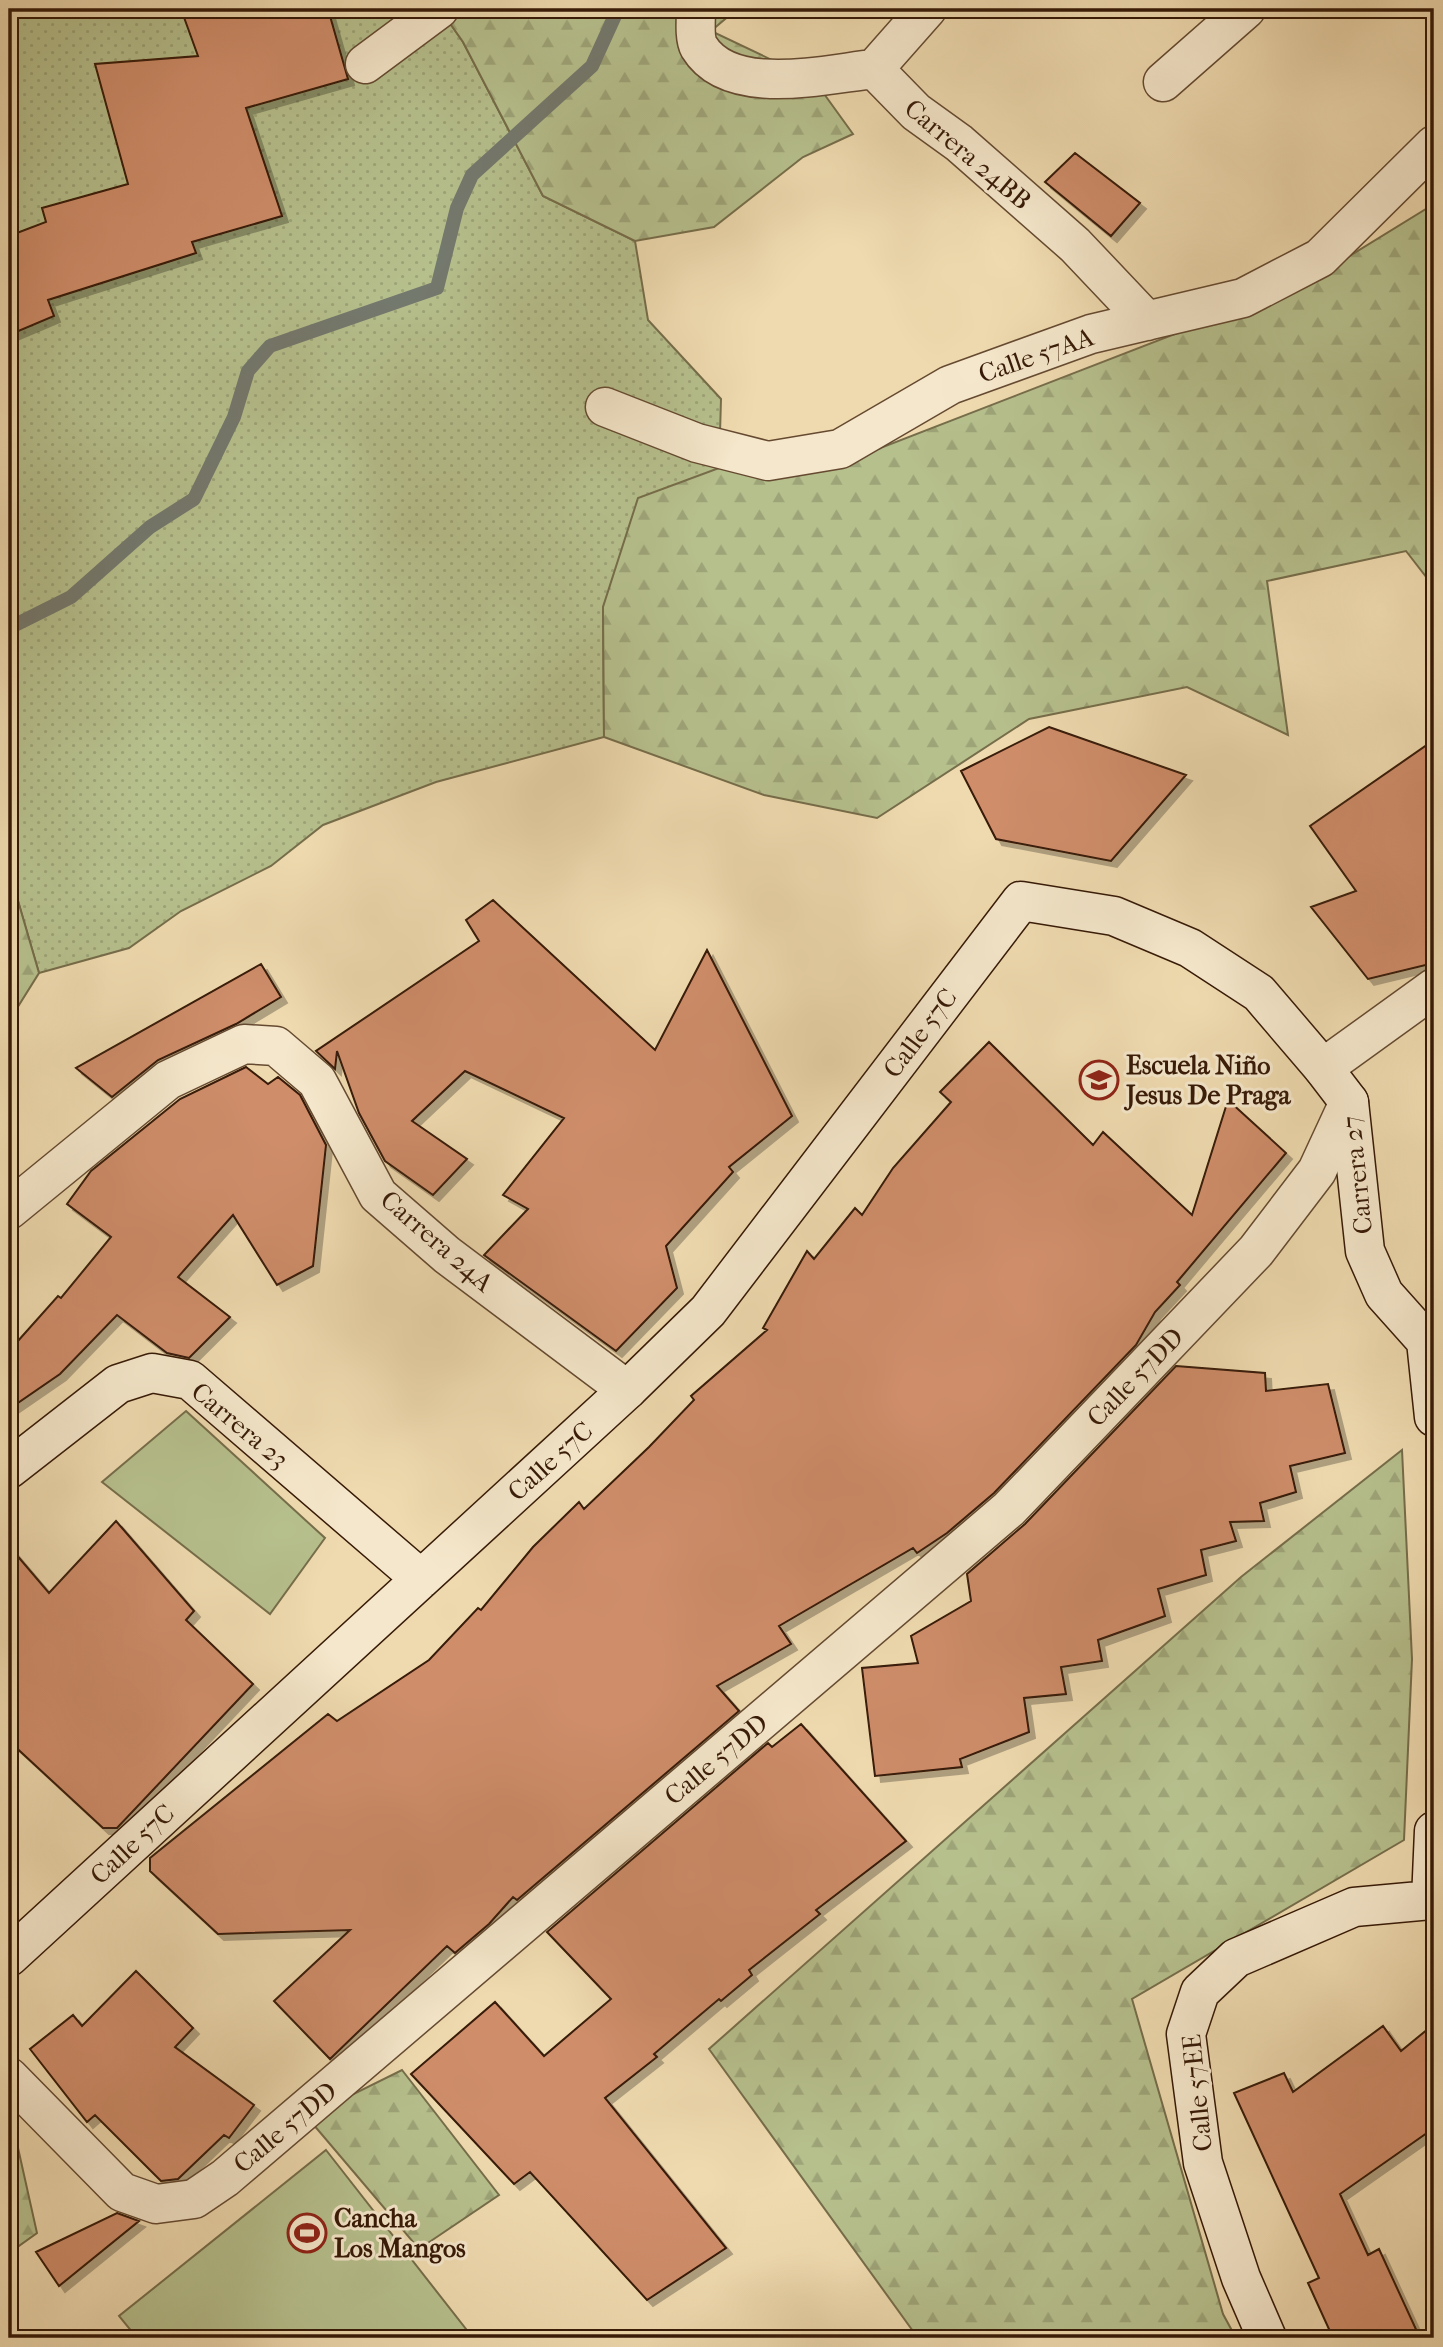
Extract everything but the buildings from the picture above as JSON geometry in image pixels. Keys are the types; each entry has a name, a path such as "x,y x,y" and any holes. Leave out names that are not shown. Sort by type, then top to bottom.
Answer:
{"street":[{"path":"365,64 439,9"},
{"path":"696,9 697,44 712,62 756,81 874,69 927,9"},
{"path":"1163,82 1246,9"},
{"name":"Carrera 24BB","path":"874,69 916,112 959,143 1075,245 1147,321"},
{"name":"Calle 57AA","path":"605,407 697,443 768,461 840,449 950,385 1091,334 1243,298 1320,258 1434,145"},
{"name":"Carrera 27","path":"1021,901 1114,916 1190,948 1259,993 1323,1068 1349,1102 1365,1251 1384,1294 1430,1338 1434,1417"},
{"name":"Calle 57C","path":"9,1957 627,1391 708,1311 1021,901"},
{"path":"1323,1068 1434,988"},
{"name":"Carrera 24A","path":"9,1210 168,1080 244,1044 276,1046 317,1081 378,1195 447,1255 627,1391"},
{"name":"Calle 57DD","path":"9,2077 122,2192 156,2204 194,2199 225,2178 1009,1509 1256,1251 1317,1171 1349,1102"},
{"name":"Carrera 23","path":"9,1469 118,1384 152,1373 190,1380 421,1579"},
{"path":"1432,1902 1434,1830"},
{"name":"Calle 57EE","path":"1267,2338 1241,2278 1202,2150 1185,2034 1200,1992 1236,1958 1354,1907 1432,1902"}],"green space":[{"path":"9,9 440,9 463,42 543,196 635,241 648,320 721,399 719,468 603,607 604,737 436,782 323,825 271,866 181,911 129,948 39,973 9,870"},
{"path":"440,9 737,9 711,31 814,80 853,134 803,157 714,227 635,241 543,196 463,42"},
{"path":"1434,204 1434,587 1406,551 1267,581 1288,735 1187,687 1029,719 877,818 764,795 604,737 603,607 638,498 719,468 834,466 1304,284"},
{"path":"9,870 39,973 9,1021"},
{"path":"186,1411 325,1538 270,1614 102,1482"},
{"path":"1402,1450 1412,1659 1404,1840 1132,1999 1223,2314 1236,2338 918,2338 709,2049 1241,1577"},
{"path":"402,2070 499,2195 419,2249 307,2117"},
{"path":"9,2130 16,2139 37,2233 9,2253"},
{"name":"Cancha Los Mangos","path":"326,2150 473,2338 137,2338 119,2316"}],"waterway":[{"path":"9,628 71,597 150,527 194,499 234,417 248,371 270,346 437,288 457,208 472,175 592,66 618,9"}],"place":[{"name":"Escuela Niño Jesus De Praga","path":"1099,1080"},
{"name":"Cancha Los Mangos","path":"307,2233"}]}
